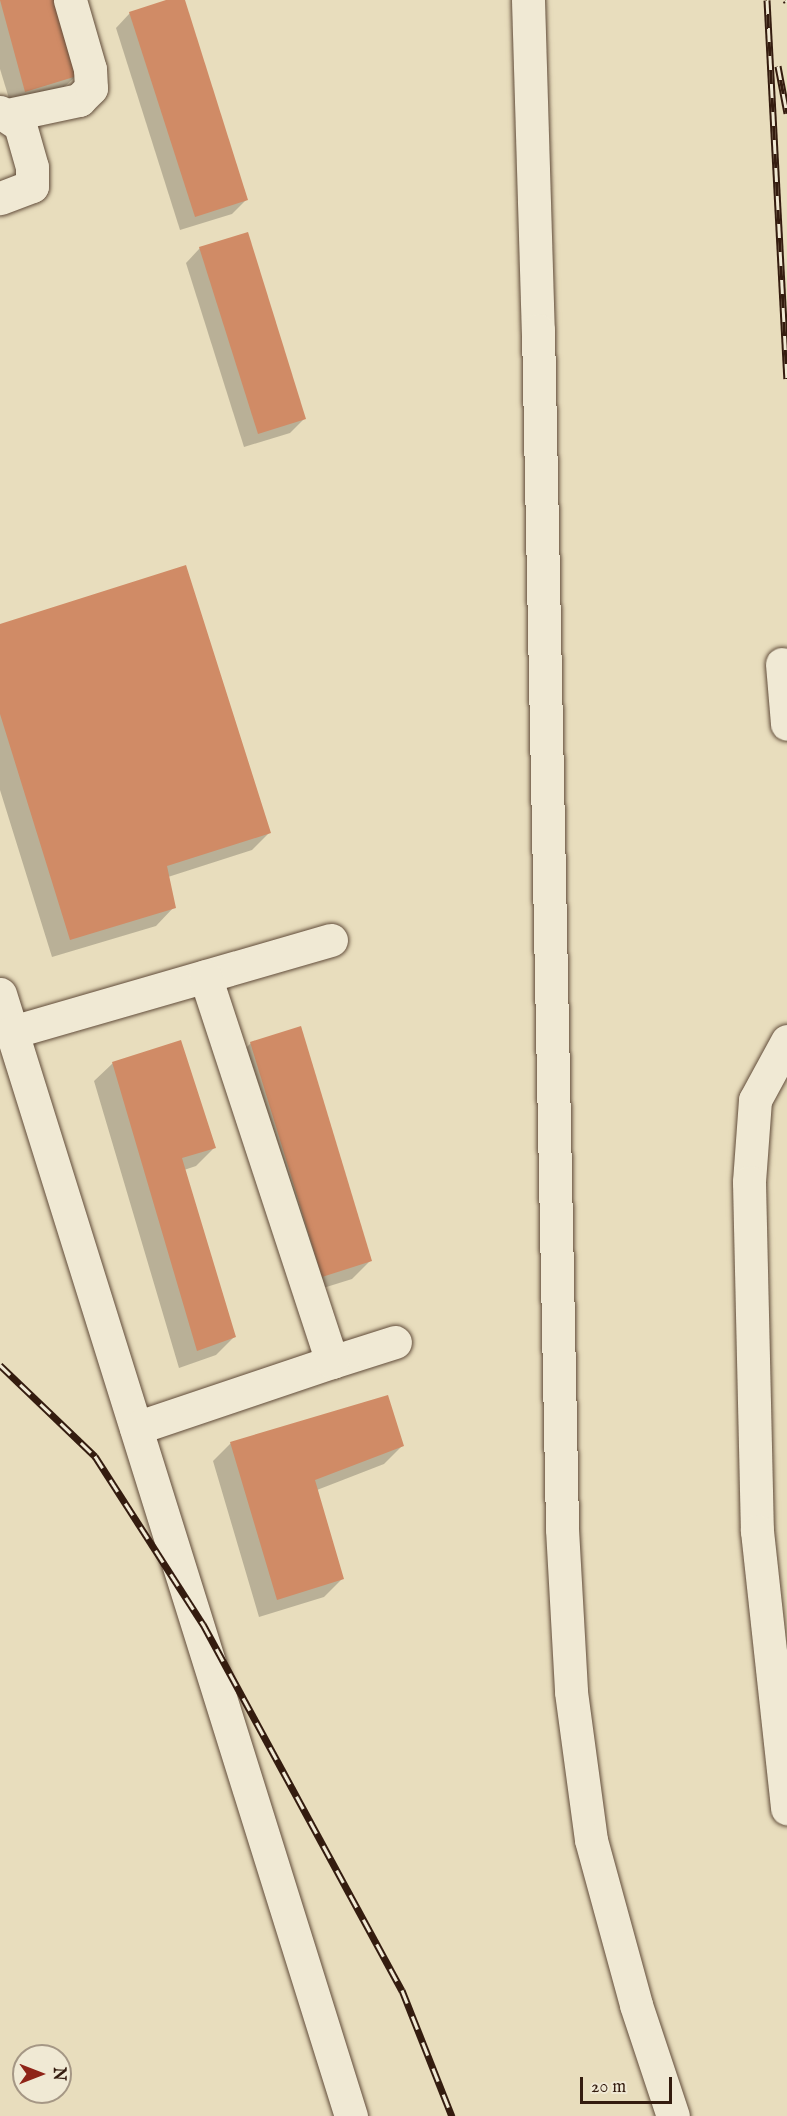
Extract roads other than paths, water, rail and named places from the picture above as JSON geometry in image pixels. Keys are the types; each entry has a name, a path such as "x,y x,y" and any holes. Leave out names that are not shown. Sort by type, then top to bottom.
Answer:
{"lane":[{"path":"4,113 80,100 91,88 90,69 69,0"},
{"path":"507,0 531,40"},
{"path":"528,0 531,40 562,1529 571,1692 591,1840 636,2005 673,2116"},
{"path":"0,198 32,186 32,167 20,125 4,113"},
{"path":"782,664 787,724"},
{"path":"12,1032 331,940"},
{"path":"205,976 332,1362"},
{"path":"0,994 351,2116"},
{"path":"787,1041 755,1100 749,1182 757,1531 787,1808"},
{"path":"136,1428 395,1342"}],"railway":[{"path":"767,0 787,378"},
{"path":"778,66 787,113"},
{"path":"0,1365 95,1456 203,1624 402,1990 452,2116"}]}
